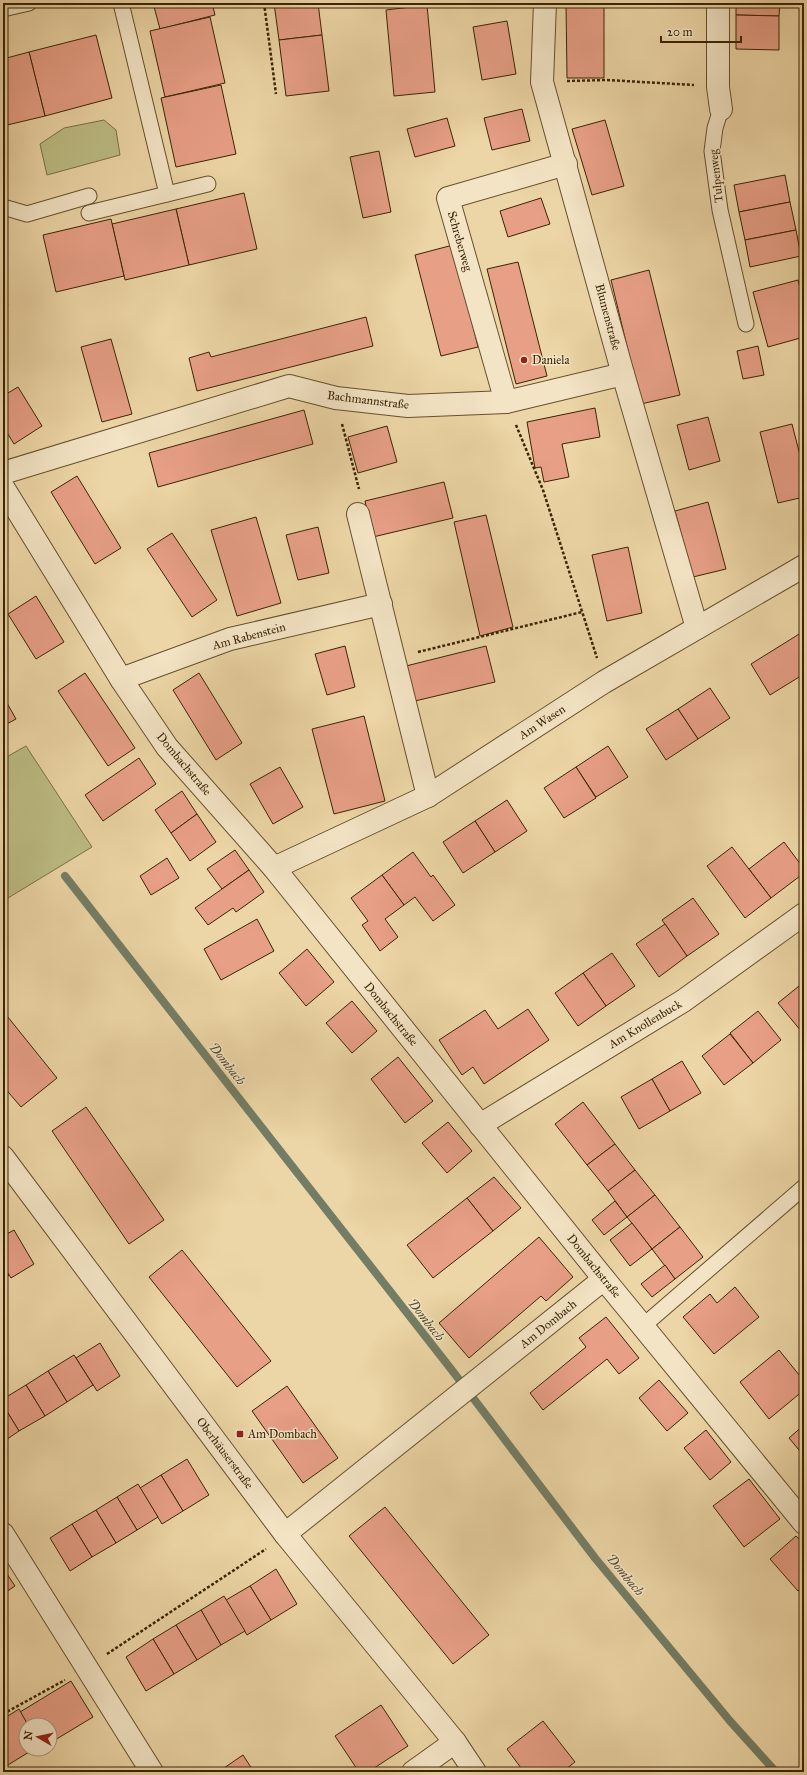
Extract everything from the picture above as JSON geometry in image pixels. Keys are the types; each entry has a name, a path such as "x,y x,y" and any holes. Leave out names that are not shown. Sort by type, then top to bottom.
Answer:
{"street":[{"name":"Blumenstraße","path":"545,3 542,82 566,164 623,374 697,628"},
{"name":"Tulpenweg","path":"718,3 718,87 721,109"},
{"name":"Schreberweg","path":"506,402 448,198 566,164"},
{"name":"Bachmannstraße","path":"3,473 289,386 336,398 408,406 506,402 623,374"},
{"name":"Dombachstraße","path":"3,487 120,679 167,747 274,868 480,1125 804,1523"},
{"path":"358,514 428,796"},
{"name":"Am Wasen","path":"274,868 428,796 604,682 804,566"},
{"name":"Am Rabenstein","path":"120,679 230,639 381,604"},
{"name":"Am Knollenbuck","path":"480,1125 683,1001 804,914"},
{"name":"Oberhäuserstraße","path":"3,1157 285,1534 454,1742 475,1772"},
{"name":"Am Dombach","path":"285,1534 604,1278"},
{"path":"3,1534 152,1772"},
{"path":"413,1772 454,1742"}],"lane":[{"path":"3,9 29,3"},
{"path":"121,3 167,194"},
{"name":"Tulpenweg","path":"721,109 715,128 712,151 720,210 746,324"},
{"path":"89,213 208,184"},
{"path":"3,207 27,214 89,196"},
{"path":"643,1326 804,1187"}],"path":[{"path":"264,3 276,94"},
{"path":"542,82 607,80 718,87"},
{"path":"336,398 359,488 358,514"},
{"path":"506,402 543,490 604,682"},
{"path":"394,658 582,612"},
{"path":"86,1667 258,1555"},
{"path":"3,1714 56,1685"}],"green space":[{"path":"104,120 116,130 120,155 47,175 40,144 64,128"},
{"path":"26,746 92,847 3,901 3,759"}],"building":[{"path":"153,3 212,3 215,15 160,29"},
{"path":"274,3 318,3 322,35 279,40"},
{"path":"566,3 604,3 604,78 567,78"},
{"path":"736,3 780,3 779,16 736,15"},
{"path":"427,5 435,92 394,96 386,10"},
{"path":"736,15 779,16 779,50 736,49"},
{"path":"210,17 225,83 165,97 150,31"},
{"path":"507,21 516,74 482,80 473,27"},
{"path":"96,35 112,98 45,116 29,52"},
{"path":"322,35 329,91 286,96 279,40"},
{"path":"29,52 45,116 3,126 3,59"},
{"path":"221,85 236,154 176,167 161,98"},
{"path":"522,109 530,141 492,150 484,118"},
{"path":"447,118 455,146 415,157 407,129"},
{"path":"605,120 624,186 592,195 572,129"},
{"path":"379,151 391,212 363,218 350,157"},
{"path":"785,175 790,202 739,212 734,185"},
{"path":"244,193 257,249 189,265 176,209"},
{"path":"541,198 550,224 508,237 500,211"},
{"path":"790,202 796,230 745,240 739,212"},
{"path":"176,209 189,265 125,280 112,224"},
{"path":"111,219 124,276 56,292 43,235"},
{"path":"796,230 801,256 750,267 745,240"},
{"path":"453,245 478,347 441,356 415,255"},
{"path":"518,262 547,376 516,384 487,269"},
{"path":"649,270 680,395 641,404 611,280"},
{"path":"798,280 804,302 804,337 768,347 753,292"},
{"path":"3,296 8,305 3,307"},
{"path":"366,317 373,346 197,391 189,358 209,352 211,357"},
{"path":"111,339 132,414 102,422 81,347"},
{"path":"758,346 764,375 743,379 737,351"},
{"path":"18,387 42,426 14,444 3,426 3,396"},
{"path":"595,408 600,437 562,444 569,477 544,482 541,467 535,468 527,422"},
{"path":"304,410 313,444 158,487 149,453"},
{"path":"708,417 720,461 689,470 677,425"},
{"path":"792,424 804,471 804,497 778,503 760,432"},
{"path":"387,426 397,462 358,473 348,437"},
{"path":"77,476 121,548 95,564 51,492"},
{"path":"444,482 453,518 373,537 365,501"},
{"path":"708,502 726,569 693,577 675,511"},
{"path":"486,515 513,627 480,636 454,522"},
{"path":"256,517 281,603 237,616 211,530"},
{"path":"318,527 329,573 298,580 286,535"},
{"path":"172,533 217,600 192,617 147,549"},
{"path":"628,547 642,613 607,621 592,555"},
{"path":"36,596 64,642 36,659 8,614"},
{"path":"804,631 804,674 770,695 751,664"},
{"path":"345,646 355,687 327,695 315,654"},
{"path":"486,646 495,682 415,701 406,666"},
{"path":"85,673 135,748 108,766 58,691"},
{"path":"199,673 242,743 216,760 173,690"},
{"path":"710,688 730,718 698,739 678,709"},
{"path":"3,696 16,719 3,726"},
{"path":"678,709 698,739 666,760 646,729"},
{"path":"364,716 385,801 334,814 312,729"},
{"path":"608,746 628,777 596,797 576,767"},
{"path":"139,758 156,784 103,821 85,795"},
{"path":"280,767 303,807 273,824 250,784"},
{"path":"576,767 596,798 564,818 544,788"},
{"path":"182,791 197,814 171,833 155,810"},
{"path":"507,800 527,831 495,852 475,821"},
{"path":"197,814 216,842 190,861 171,833"},
{"path":"475,821 495,852 463,873 443,842"},
{"path":"784,842 804,869 804,873 771,898 749,869"},
{"path":"732,847 771,898 745,918 707,866"},
{"path":"235,850 249,870 222,889 207,869"},
{"path":"413,852 431,877 433,875 455,905 433,921 415,897 404,905 382,875"},
{"path":"167,858 179,878 151,895 140,876"},
{"path":"249,870 264,892 236,912 233,908 208,925 195,908"},
{"path":"382,875 404,905 385,919 398,937 380,951 362,925 368,921 351,898"},
{"path":"693,898 719,934 687,956 662,920"},
{"path":"257,919 274,951 221,980 204,949"},
{"path":"665,924 687,956 659,977 636,944"},
{"path":"307,949 334,982 306,1006 279,973"},
{"path":"612,953 635,986 606,1006 583,973"},
{"path":"583,973 606,1006 578,1026 555,993"},
{"path":"804,982 804,1029 801,1031 778,1003"},
{"path":"352,1001 377,1031 352,1053 326,1023"},
{"path":"528,1009 549,1040 484,1084 473,1067 462,1075 439,1040 485,1010 498,1029"},
{"path":"3,1011 57,1078 21,1107 3,1086"},
{"path":"758,1011 781,1040 753,1063 730,1033"},
{"path":"730,1034 753,1063 724,1085 702,1056"},
{"path":"398,1057 433,1101 405,1123 371,1079"},
{"path":"682,1061 701,1093 670,1111 652,1079"},
{"path":"652,1079 670,1111 639,1129 621,1097"},
{"path":"583,1102 615,1144 587,1165 555,1124"},
{"path":"86,1107 164,1220 129,1244 52,1131"},
{"path":"448,1122 472,1151 447,1173 422,1143"},
{"path":"615,1144 635,1170 608,1191 587,1165"},
{"path":"635,1170 655,1195 627,1217 608,1191"},
{"path":"494,1177 521,1208 493,1231 467,1198"},
{"path":"655,1195 680,1227 652,1249 627,1217"},
{"path":"467,1198 493,1231 433,1278 407,1245"},
{"path":"615,1201 627,1217 604,1235 592,1220"},
{"path":"632,1223 652,1249 630,1266 610,1240"},
{"path":"680,1227 703,1257 675,1279 652,1249"},
{"path":"14,1230 34,1264 11,1278 3,1266 3,1236"},
{"path":"539,1237 573,1277 546,1301 541,1296 469,1358 439,1323"},
{"path":"182,1250 271,1361 237,1387 149,1277"},
{"path":"665,1265 675,1279 652,1297 641,1284"},
{"path":"3,1266 9,1275 3,1279"},
{"path":"735,1287 759,1317 714,1354 683,1317 710,1294 717,1303"},
{"path":"606,1317 639,1358 619,1374 607,1359 543,1410 530,1393 586,1347 579,1338"},
{"path":"100,1343 120,1376 97,1391 76,1358"},
{"path":"779,1350 804,1381 804,1390 769,1419 740,1382"},
{"path":"74,1355 93,1385 67,1402 48,1371"},
{"path":"48,1371 67,1402 45,1416 26,1385"},
{"path":"659,1380 688,1413 667,1431 639,1398"},
{"path":"26,1385 45,1416 19,1431 3,1405 3,1399"},
{"path":"287,1386 338,1458 303,1483 252,1411"},
{"path":"3,1405 19,1431 3,1442"},
{"path":"804,1425 804,1456 789,1438"},
{"path":"706,1430 731,1462 710,1480 684,1448"},
{"path":"187,1459 209,1495 183,1511 161,1475"},
{"path":"161,1475 183,1511 162,1524 140,1488"},
{"path":"749,1479 780,1519 744,1547 713,1506"},
{"path":"138,1484 158,1517 137,1530 117,1497"},
{"path":"117,1497 137,1530 116,1543 96,1510"},
{"path":"385,1507 489,1635 453,1664 349,1536"},
{"path":"96,1510 116,1543 92,1557 72,1524"},
{"path":"72,1524 92,1557 70,1571 50,1538"},
{"path":"796,1536 804,1544 804,1586 798,1591 770,1559"},
{"path":"3,1568 15,1586 3,1594"},
{"path":"276,1569 297,1604 271,1620 250,1586"},
{"path":"250,1586 271,1620 247,1635 226,1600"},
{"path":"224,1596 245,1631 221,1645 201,1610"},
{"path":"201,1610 221,1645 197,1660 176,1625"},
{"path":"176,1625 197,1660 174,1674 153,1639"},
{"path":"153,1639 174,1674 146,1691 126,1657"},
{"path":"71,1681 93,1717 58,1738 58,1717 23,1717 20,1712"},
{"path":"381,1705 408,1746 368,1772 359,1772 335,1736"},
{"path":"19,1709 24,1717 18,1717 18,1757 21,1757 3,1768 3,1719"},
{"path":"543,1721 575,1762 562,1772 524,1772 507,1749"},
{"path":"243,1755 254,1772 218,1772"}],"waterway":[{"name":"Dombach","path":"65,876 451,1369 595,1558 730,1721 776,1772"}],"place":[{"name":"Daniela","path":"524,360"},
{"name":"Am Dombach","path":"240,1434"}]}
